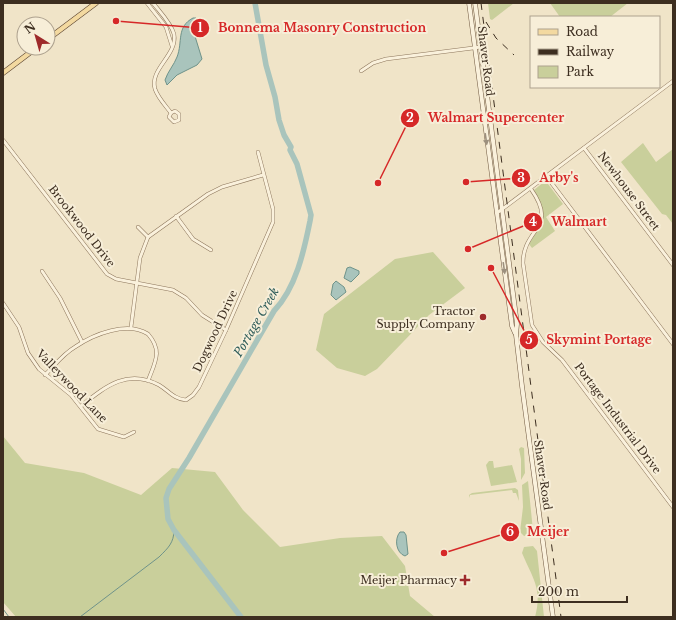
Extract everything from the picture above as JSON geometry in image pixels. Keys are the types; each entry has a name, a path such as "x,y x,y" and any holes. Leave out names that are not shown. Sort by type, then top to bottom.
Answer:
{"main road":[{"path":"56,33 96,3"},
{"name":"Shaver Road","path":"469,3 496,213 512,326 516,335"},
{"name":"Shaver Road","path":"475,3 517,324 516,335 553,617"},
{"path":"3,73 25,56"}],"street":[{"path":"171,113 156,90 155,84 157,74 172,46 174,34 167,21 153,3 148,4 170,36 172,46"},
{"path":"163,24 167,21"},
{"path":"362,71 373,64 386,59 481,47"},
{"path":"496,213 547,177 673,81"},
{"name":"Brookwood Drive","path":"3,140 104,271 116,279 170,289 177,292 186,298 202,315 226,330"},
{"name":"Newhouse Street","path":"584,148 673,265"},
{"name":"Dogwood Drive","path":"81,406 107,386 118,381 134,379 148,380 160,386 178,399 186,400 190,398 199,387 226,330 273,222 273,209 258,152"},
{"path":"131,328 135,283 141,252 148,237 214,190 263,175"},
{"path":"547,177 673,344"},
{"name":"Portage Industrial Drive","path":"530,189 539,201 542,214 540,223 524,249 523,258 532,325 543,342 562,360 673,507"},
{"path":"176,216 194,239 211,250"},
{"path":"138,227 148,237"},
{"path":"42,271 60,298 82,342"},
{"name":"Valleywood Lane","path":"3,303 19,327 28,353 46,375 71,395 101,430 124,437 134,432"},
{"path":"46,375 64,355 82,342 106,333 131,328 148,334 157,349 156,360 148,380"}],"green space":[{"path":"488,3 514,3 492,20 490,19"},
{"path":"550,3 628,3 611,16 559,16"},
{"path":"643,143 656,162 673,149 673,224 666,215 662,214 621,162"},
{"path":"544,182 548,184 563,204 546,217 555,231 532,248 529,244 543,218 543,213 534,190"},
{"path":"433,252 465,288 429,315 377,369 365,376 337,368 316,350 324,314 395,259"},
{"path":"3,436 25,463 84,473 141,495 172,468 215,472 243,510 280,547 340,538 382,536 405,566 410,596 435,617 16,617 3,602"},
{"path":"521,447 524,448 525,473 521,480 521,459 519,449"},
{"path":"489,461 493,461 494,468 512,465 517,482 491,486 486,465"},
{"path":"528,481 533,531 530,535 524,536 520,532 523,507 522,485"},
{"path":"515,488 518,490 519,501 516,493 513,493 512,490 470,495 469,498 469,495 472,493"},
{"path":"533,546 537,551 544,617 535,617 538,599 537,591 533,576 522,553 524,547"}],"water":[{"path":"193,18 196,18 194,33 202,59 197,65 177,75 167,85 165,80 177,57 182,30 184,26"},
{"path":"350,267 359,271 359,274 351,282 344,278 347,268"},
{"path":"336,281 344,287 346,292 336,300 331,295 333,284"},
{"path":"400,532 404,532 406,535 408,554 405,556 400,552 397,546 397,538"}],"waterway":[{"name":"Portage Creek","path":"241,617 174,530 168,519 166,498 169,489 189,458 274,311 282,302 288,291 302,257 310,221 311,215 297,164 279,120 275,97 266,65 255,3"},
{"path":"80,617 159,557 172,542 174,530"},
{"path":"3,609 9,617"}],"railway":[{"path":"481,3 561,617"},
{"path":"486,22 496,38 514,55"}],"place":[{"name":"Bonnema Masonry Construction","path":"116,21"},
{"name":"Arby's","path":"466,182"},
{"name":"Walmart Supercenter","path":"378,183"},
{"name":"Walmart","path":"468,249"},
{"name":"Skymint Portage","path":"491,268"},
{"name":"Tractor Supply Company","path":"483,317"},
{"name":"Meijer","path":"444,553"},
{"name":"Meijer Pharmacy","path":"465,580"}]}
